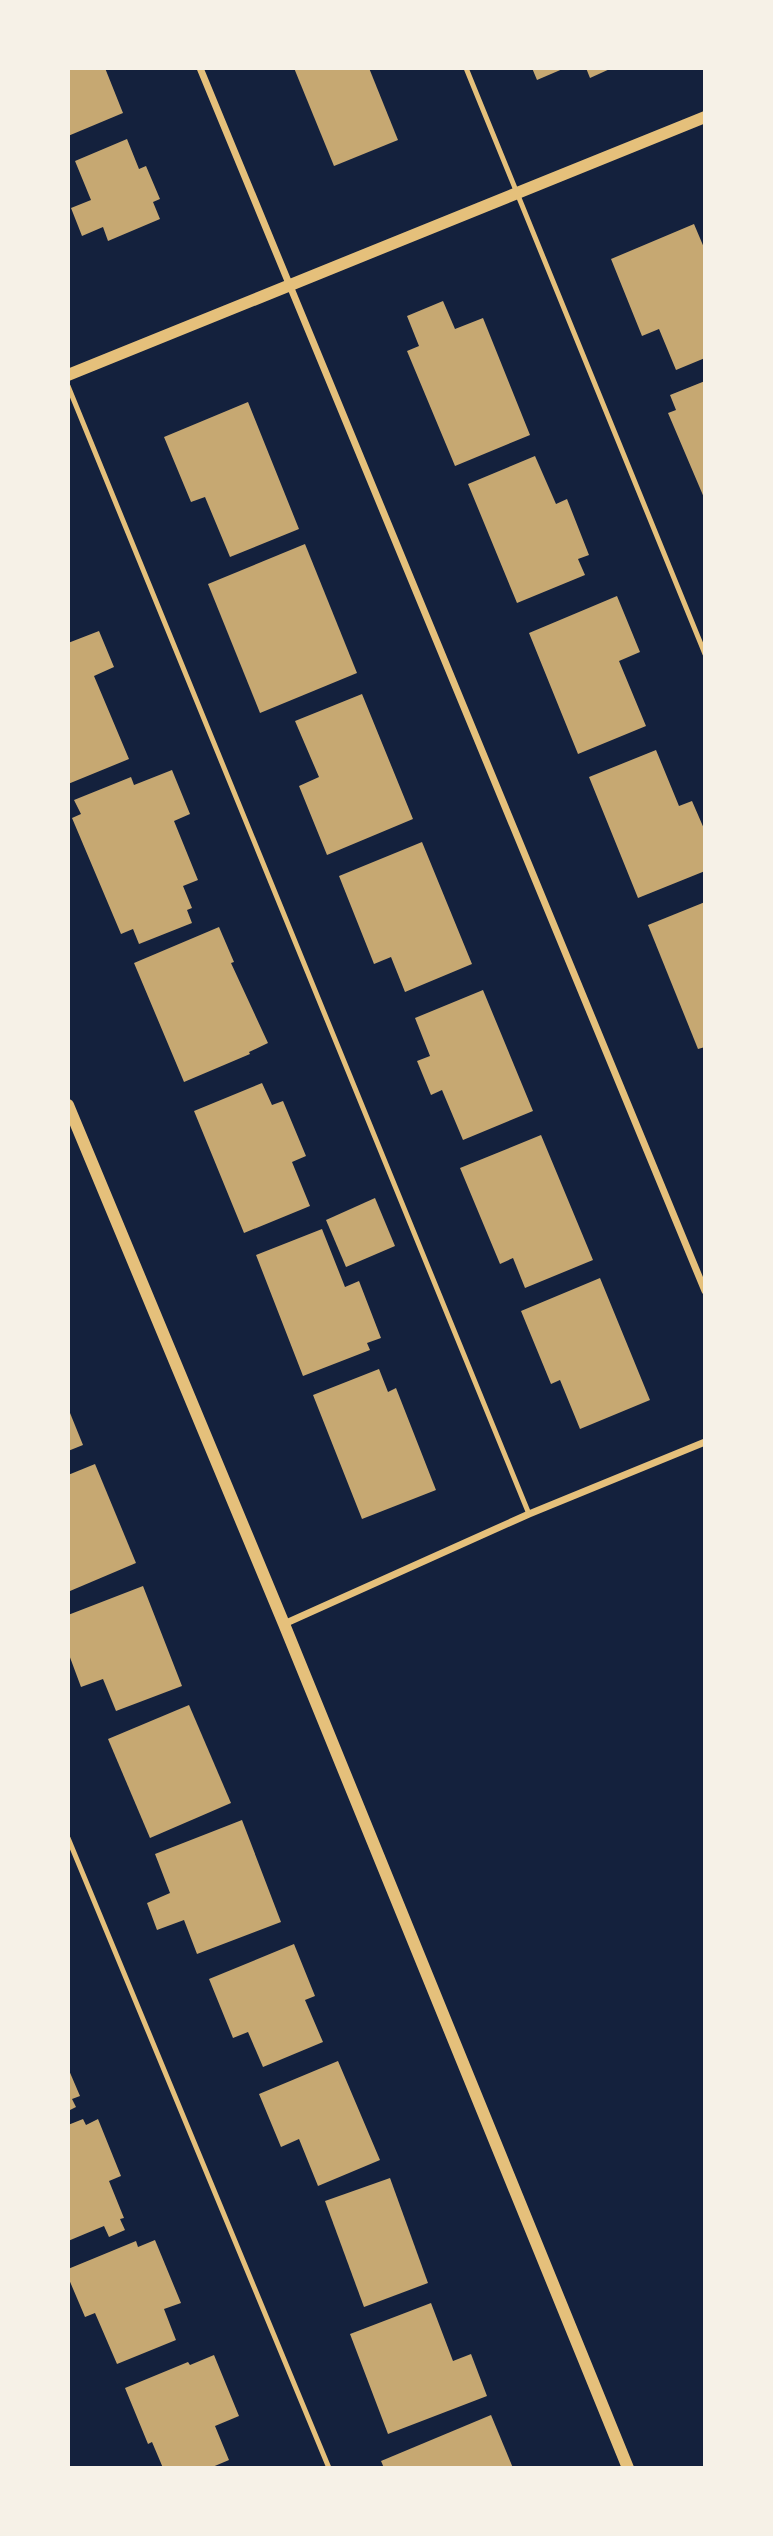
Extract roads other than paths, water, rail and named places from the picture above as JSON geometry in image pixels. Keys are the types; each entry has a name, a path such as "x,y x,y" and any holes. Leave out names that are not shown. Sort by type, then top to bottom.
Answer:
{"street":[{"path":"200,68 705,1291"},
{"path":"68,375 705,117"},
{"path":"68,1105 284,1624 628,2468"},
{"path":"284,1624 529,1514 705,1442"}],"lane":[{"path":"466,68 705,654"},
{"path":"68,386 529,1514"},
{"path":"68,1839 330,2468"}]}
